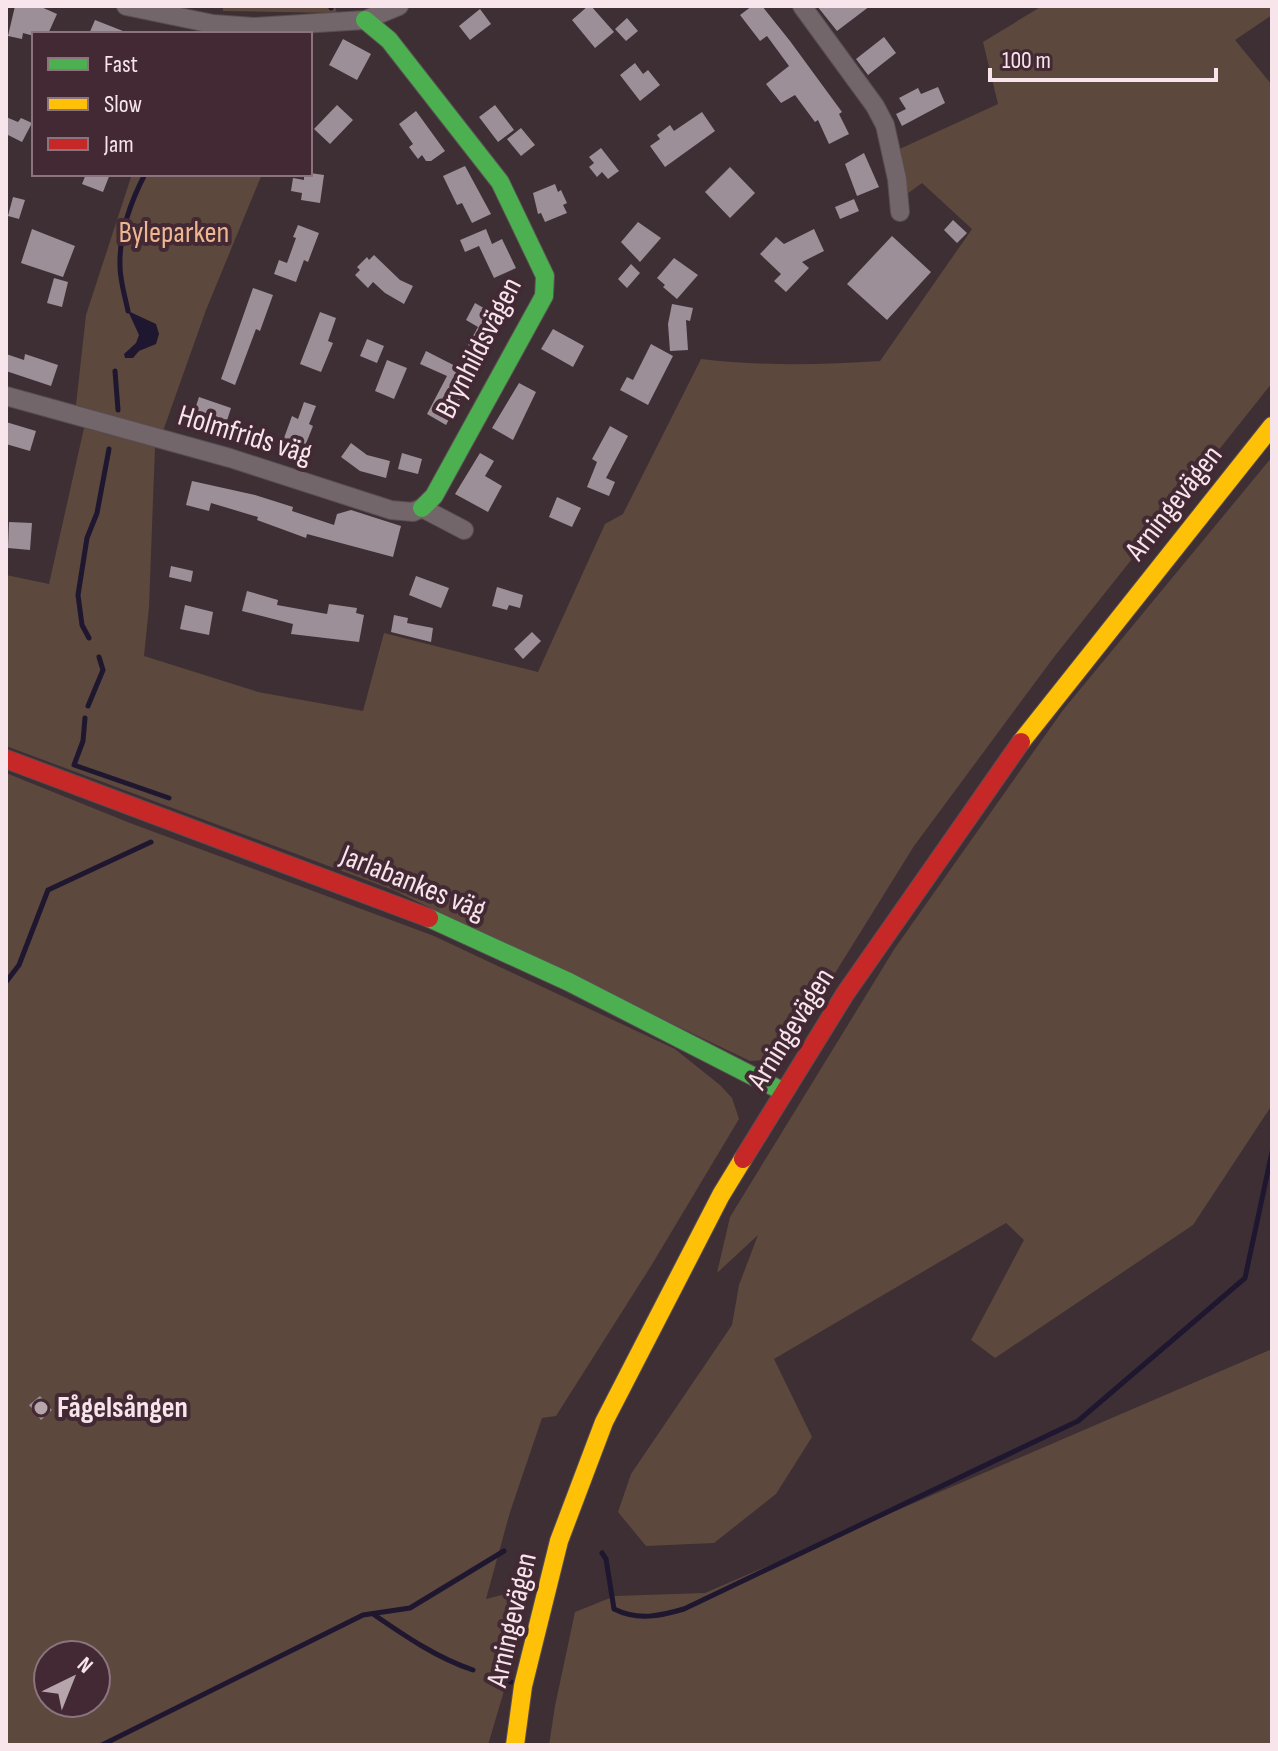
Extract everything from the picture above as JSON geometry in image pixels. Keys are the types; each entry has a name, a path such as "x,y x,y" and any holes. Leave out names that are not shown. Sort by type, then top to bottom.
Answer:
{"main road":[{"name":"Brynhildsvägen","path":"365,20 389,40 500,182 545,276 544,296 434,496 422,508"},
{"name":"Arningevägen","path":"515,1745 523,1686 559,1541 604,1422 721,1195 845,994 1011,754 1272,426"},
{"name":"Jarlabankes väg","path":"6,759 406,907 569,982 784,1092"}],"street":[{"path":"126,6 213,24 254,27 365,20 399,6"},
{"path":"802,6 875,106 885,125 897,179 900,212"},
{"name":"Holmfrids väg","path":"6,396 230,458 391,510 413,512 422,508 464,530"}],"green space":[{"path":"223,6 335,6 337,13 223,11"},
{"path":"1042,6 1272,6 1272,15 1235,40 1272,85 1272,383 1054,657 914,846 791,1044 777,1059 750,1061 393,890 6,746 6,575 49,584 84,428 155,447 149,607 144,656 258,692 363,711 384,633 538,672 605,524 623,514 701,359 790,364 880,361 972,229 922,183 903,197 893,152 998,104 983,42"},
{"name":"Byleparken","path":"131,176 261,176 206,310 163,431 76,405 86,315"},
{"path":"1272,457 1272,1105 1193,1225 995,1358 971,1340 1024,1240 1006,1223 774,1359 812,1437 776,1494 714,1543 646,1546 618,1512 631,1474 732,1325 739,1285 758,1235 717,1273 730,1217 895,948 1063,710"},
{"path":"6,773 130,823 434,936 675,1049 732,1098 739,1119 556,1416 542,1418 510,1512 486,1599 526,1589 506,1684 488,1745 6,1745"},
{"path":"1272,1349 1272,1745 549,1745 575,1612 615,1596 705,1593"}],"shaded area":[{"path":"128,311 156,324 159,334 156,344 139,351 133,358 125,358 124,354 136,343 139,335"}],"building":[{"path":"15,6 39,6 57,14 49,32 32,32 32,35 23,33 22,39 8,36"},
{"path":"588,6 614,32 595,48 572,20"},
{"path":"752,6 762,6 790,41 842,112 839,114 849,134 829,144 818,120 815,122 795,95 781,103 766,84 789,66 767,36 760,41 740,15"},
{"path":"817,6 870,6 837,31"},
{"path":"480,9 491,24 470,40 459,26"},
{"path":"627,18 638,31 626,41 615,29"},
{"path":"95,20 125,32 90,32"},
{"path":"884,37 896,53 868,75 856,59"},
{"path":"343,39 371,54 357,80 329,65"},
{"path":"635,63 643,74 648,70 660,85 640,101 620,75"},
{"path":"938,87 945,103 902,126 896,114 906,109 899,98 918,88 921,94"},
{"path":"337,105 353,120 330,144 314,129"},
{"path":"495,105 514,130 498,142 479,117"},
{"path":"416,111 445,151 431,161 426,161 422,155 418,159 409,147 413,144 399,124"},
{"path":"702,112 715,131 665,167 650,146 660,139 657,135 670,125 674,131"},
{"path":"6,117 32,123 22,142 6,134"},
{"path":"521,128 535,145 521,156 507,139"},
{"path":"601,148 619,171 608,179 602,172 597,177 589,167 594,163 589,157"},
{"path":"864,153 879,187 857,196 845,164"},
{"path":"465,166 491,214 472,223 462,203 457,205 443,176"},
{"path":"730,167 755,193 730,218 705,192"},
{"path":"312,173 324,175 320,203 301,200 302,193 291,191 293,178 304,180 304,176 312,176"},
{"path":"85,176 109,176 103,192 82,184"},
{"path":"555,184 567,203 563,205 567,213 545,222 541,213 538,214 533,193"},
{"path":"13,197 25,200 19,219 8,216"},
{"path":"854,199 859,211 840,219 835,207"},
{"path":"953,220 967,233 957,243 944,230"},
{"path":"638,222 661,238 640,262 621,242"},
{"path":"298,225 319,233 296,282 274,274 279,260 287,263"},
{"path":"32,229 75,246 63,277 21,263"},
{"path":"486,229 492,244 502,239 516,268 494,278 479,246 465,252 460,240"},
{"path":"814,229 824,251 802,262 809,268 786,292 774,281 781,274 760,254 776,237 784,244"},
{"path":"892,236 931,272 887,320 847,284"},
{"path":"374,255 400,280 413,286 404,304 373,282 368,288 355,275 360,270 357,267 367,257 369,260"},
{"path":"674,258 698,275 677,299 657,278"},
{"path":"631,264 640,273 627,288 618,279"},
{"path":"54,278 68,282 62,307 47,303"},
{"path":"253,288 273,295 260,331 256,329 235,385 221,379"},
{"path":"500,289 517,298 486,355 468,345 478,327 466,320 475,303 489,311"},
{"path":"672,304 693,308 690,321 686,320 688,350 670,351 668,324"},
{"path":"320,312 336,318 328,341 333,343 321,372 300,364"},
{"path":"553,329 584,346 573,367 541,349"},
{"path":"367,339 384,346 377,363 360,356"},
{"path":"651,344 673,356 648,405 620,390 627,377 633,380"},
{"path":"426,351 473,375 446,425 427,414 447,376 420,364"},
{"path":"6,354 24,360 25,354 58,365 51,386 6,371"},
{"path":"387,360 407,368 394,399 375,391"},
{"path":"519,383 536,392 513,440 492,428"},
{"path":"199,397 231,408 222,436 190,424"},
{"path":"304,402 316,406 309,424 313,426 301,456 280,449 292,416 298,419"},
{"path":"6,422 36,431 30,451 6,444"},
{"path":"610,426 628,436 606,478 615,482 609,496 587,487 597,462 592,459"},
{"path":"351,443 367,455 390,461 386,478 360,471 341,457"},
{"path":"402,453 422,459 418,474 398,469"},
{"path":"480,453 494,461 485,476 502,486 488,512 455,494"},
{"path":"192,481 255,495 334,525 337,514 351,510 401,526 393,557 307,534 306,538 257,520 258,517 211,503 209,511 186,505"},
{"path":"557,497 581,508 572,527 549,517"},
{"path":"9,522 32,523 30,550 8,548"},
{"path":"171,566 193,571 191,582 169,577"},
{"path":"416,576 449,588 441,608 409,595"},
{"path":"497,587 523,595 520,608 509,605 507,610 492,606"},
{"path":"247,591 278,600 277,605 327,614 329,604 357,608 356,613 364,615 359,642 291,634 293,624 242,611"},
{"path":"185,605 213,612 209,635 180,629"},
{"path":"394,615 408,618 407,623 433,628 431,642 391,632"},
{"path":"532,632 541,641 523,659 514,649"},
{"name":"Fågelsången","path":"40,1396 52,1410 41,1420 29,1405"}],"waterway":[{"path":"128,311 120,272 120,254 131,207 144,176"},
{"path":"115,371 118,410"},
{"path":"89,638 82,625 78,595 87,538 97,513 109,449"},
{"path":"88,706 103,670 99,657"},
{"path":"85,718 83,741 74,765 169,798"},
{"path":"6,982 19,965 48,890 151,842"},
{"path":"602,1553 606,1559 614,1609 640,1616 675,1612 1078,1421 1245,1278 1272,1152"},
{"path":"102,1745 363,1615 410,1608 504,1551"},
{"path":"373,1614 434,1653 473,1670"},
{"path":"491,1676 511,1682"}],"traffic: fast":[{"path":"365,20 389,40 500,182 545,276 544,296 434,496 422,508"},
{"path":"429,918 569,982 784,1092"}],"traffic: slow":[{"path":"1021,742 1272,426"},
{"path":"515,1745 523,1686 559,1541 604,1422 721,1195 743,1159"}],"traffic: jam":[{"path":"743,1159 845,994 1021,742"},
{"path":"6,759 429,918"}],"place":[{"name":"Fågelsången","path":"41,1408"}]}
